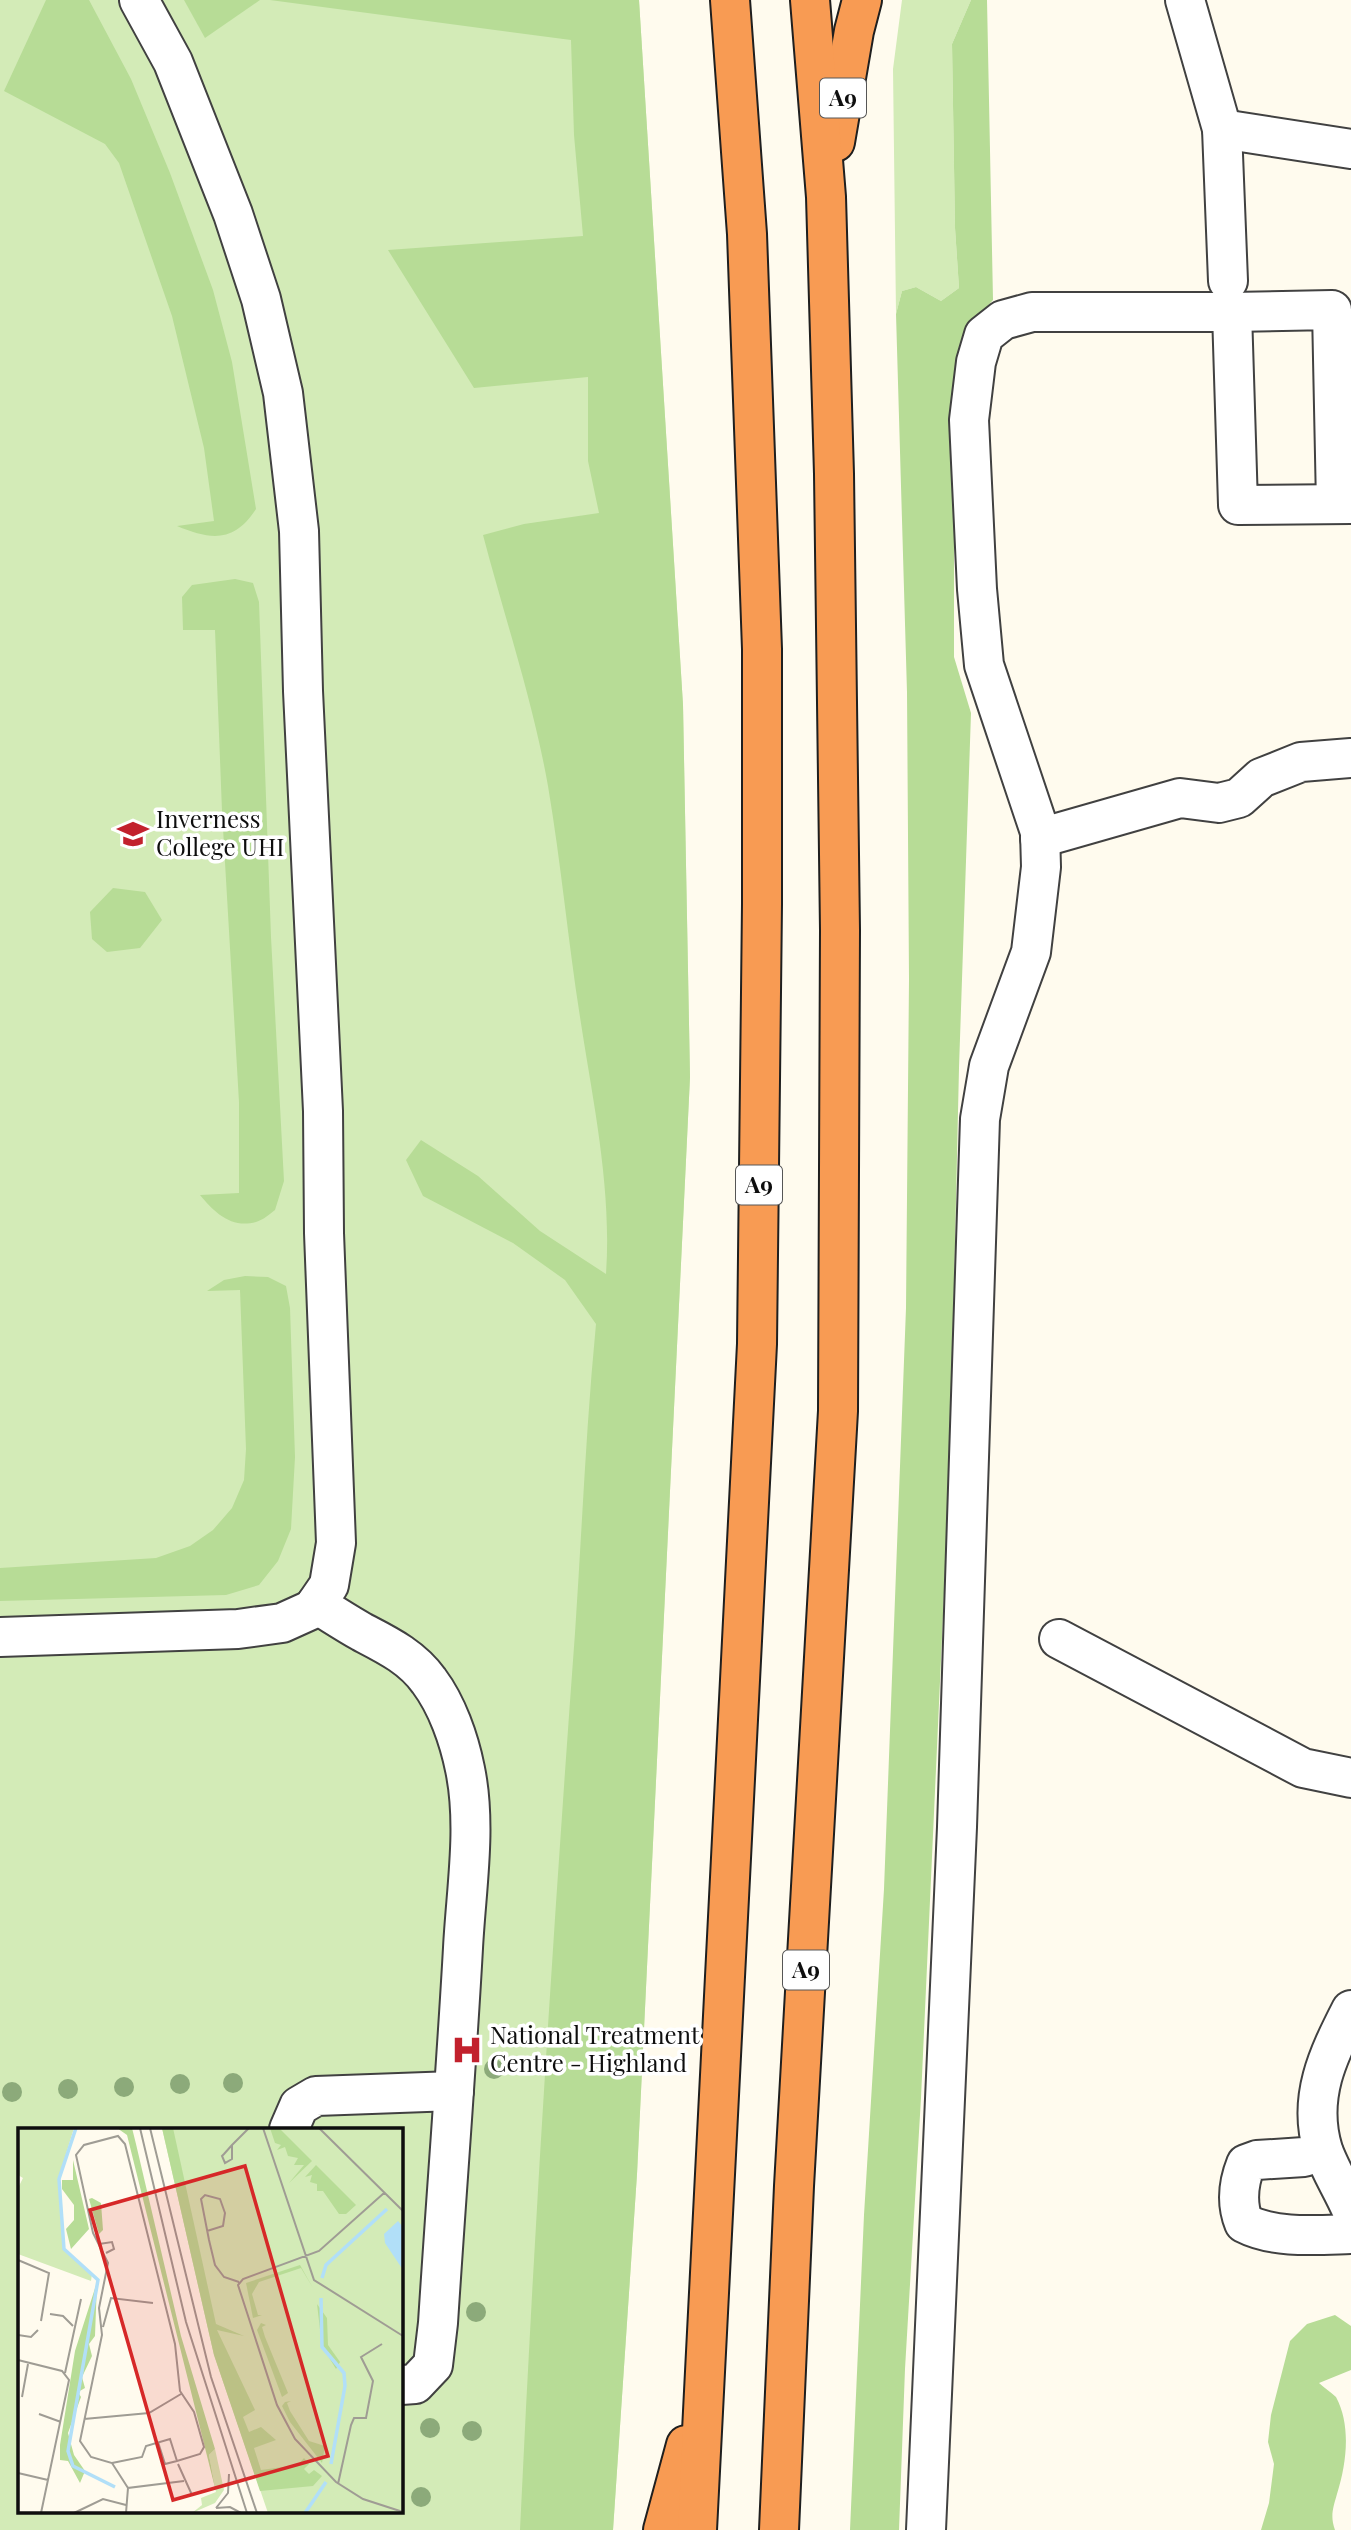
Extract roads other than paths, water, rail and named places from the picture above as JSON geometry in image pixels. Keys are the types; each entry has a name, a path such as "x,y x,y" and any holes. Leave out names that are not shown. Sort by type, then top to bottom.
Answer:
{"highway":[{"name":"A9","path":"697,2530 757,1344 762,649 747,234 730,0"},
{"name":"A9","path":"779,2530 795,2172 838,1411 840,930 834,474 826,197 810,0"},
{"name":"A9","path":"826,197 854,31 862,0"},
{"name":"A9","path":"663,2530 706,2369"}],"street":[{"path":"0,1637 238,1629 282,1623 313,1609 329,1585 336,1543 323,1111 303,691 299,531 283,393 261,299 233,214 173,62 139,0"},
{"path":"926,2530 956,1841 980,1119 989,1066 1031,952 1041,867 1040,838 984,665 977,589 970,420 976,362 984,335 1003,320 1032,312 1230,296 1332,310 1344,504 1238,505 1230,296 1222,129 1185,0"},
{"path":"1222,129 1351,149"},
{"path":"1040,838 1180,799 1219,803 1239,798 1261,778 1301,762 1351,758"},
{"path":"316,1604 393,1648 416,1665 438,1694 466,1769 469,1844 439,2310 433,2365 415,2384 402,2385"},
{"path":"1059,1639 1303,1768 1351,1778"},
{"path":"1351,2010 1326,2060 1318,2119 1324,2151 1351,2209"},
{"path":"289,2128 299,2106 316,2095 454,2091"},
{"path":"1324,2151 1304,2157 1257,2160 1246,2164 1238,2208 1244,2223 1260,2231 1351,2234"}],"place":[{"name":"Inverness College UHI","path":"133,834"},
{"name":"National Treatment Centre - Highland","path":"467,2050"}]}
